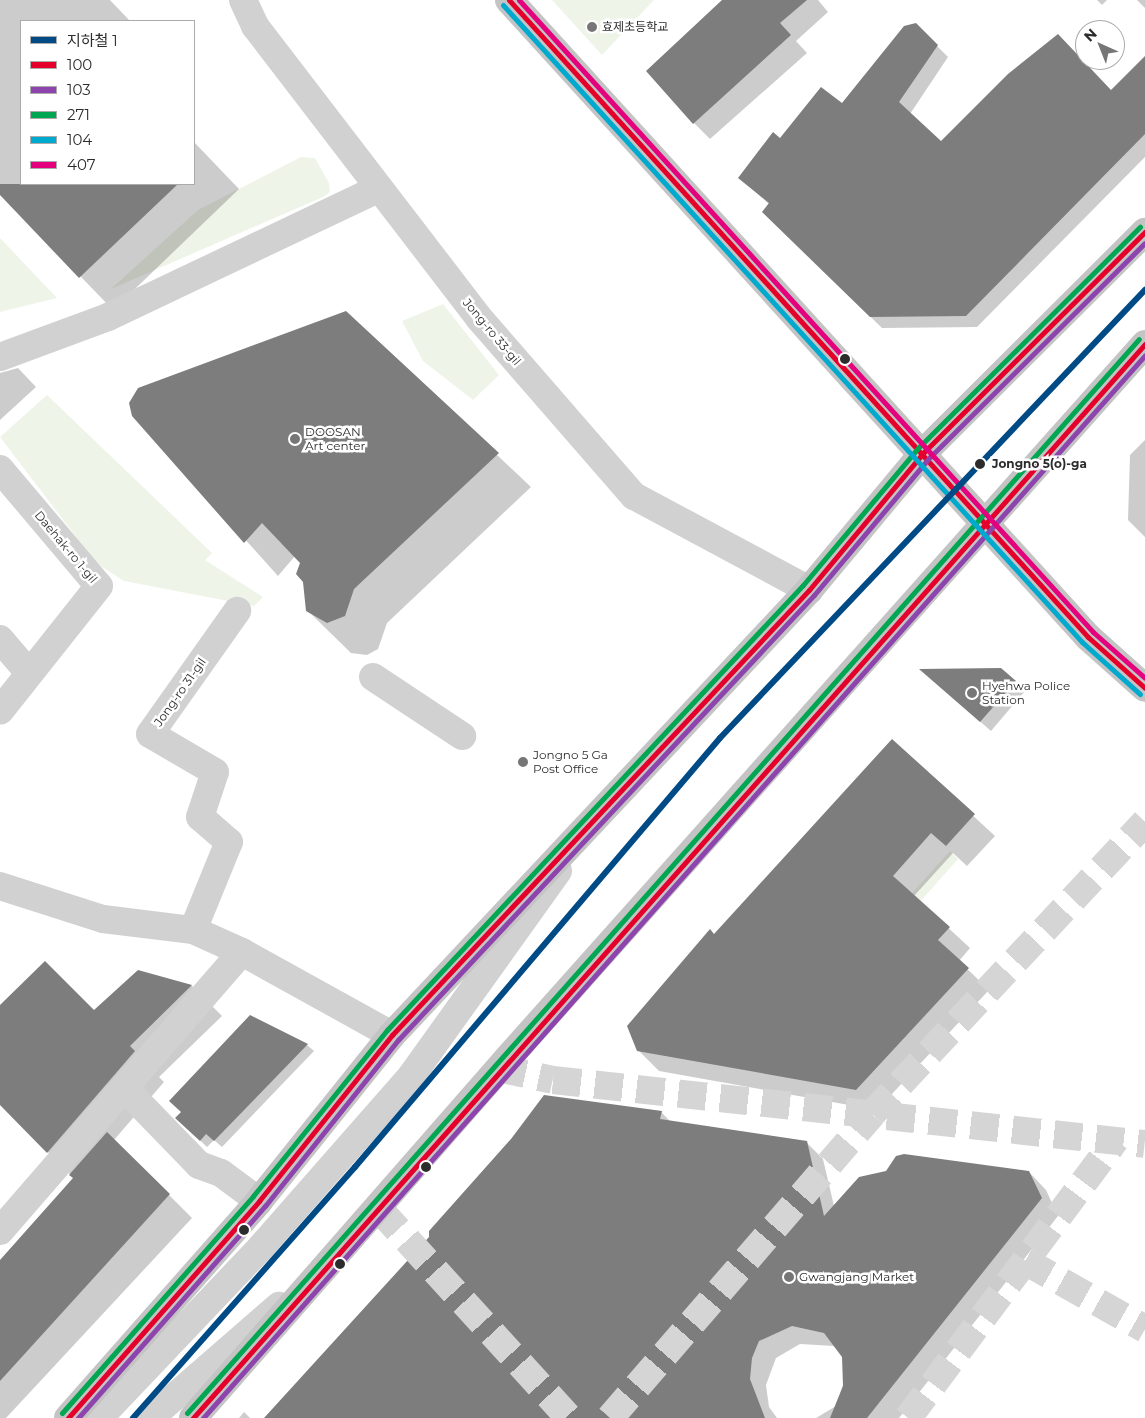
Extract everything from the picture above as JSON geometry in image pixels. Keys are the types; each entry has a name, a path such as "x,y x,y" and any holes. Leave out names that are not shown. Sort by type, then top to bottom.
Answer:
{"main road":[{"path":"509,0 924,452 1088,637 1145,688"},
{"path":"68,1418 259,1201 392,1034 588,829 808,590 924,452 1145,232"},
{"path":"194,1418 341,1252 503,1063 987,525 1145,344"}],"street":[{"name":"Jong-ro 33-gil","path":"243,0 255,26 378,189 479,318 634,496 808,590"},
{"path":"0,357 108,317 378,189"},
{"name":"Daehak-ro 1-gil","path":"0,469 99,586 0,711"},
{"name":"Jong-ro 31-gil","path":"193,930 229,842 200,818 215,772 150,734 237,611"},
{"path":"0,639 29,673"},
{"path":"373,677 462,736"},
{"path":"99,1418 262,1246 412,1075 588,829"},
{"path":"0,886 103,919 193,930 242,952 392,1034"},
{"path":"0,1231 242,952"},
{"path":"128,1084 134,1098 199,1165 221,1173 259,1201"},
{"path":"150,1418 341,1252"}],"shaded area":[{"name":"효제초등학교","path":"552,0 654,0 602,55"},
{"path":"301,157 315,158 329,183 330,192 323,197 111,289 198,210"},
{"path":"0,238 57,298 0,312"},
{"path":"443,304 499,375 473,400 423,361 402,321"},
{"path":"47,395 212,553 205,560 263,597 254,606 124,581 96,563 0,437"},
{"path":"950,851 958,859 879,948 870,940"}],"building":[{"path":"722,0 807,0 780,23 791,35 693,124 646,71"},
{"path":"916,23 938,45 899,102 941,141 1008,74 1058,34 1075,52 1075,70 1092,70 1111,90 1145,56 1145,134 966,316 870,317 762,212 769,203 738,178 773,132 780,138 821,87 842,103 904,26"},
{"path":"0,184 177,185 79,278 0,195"},
{"path":"346,311 499,453 354,589 345,616 327,623 306,611 303,582 296,574 300,563 262,523 244,543 132,416 129,403 138,388"},
{"path":"1001,668 1016,681 980,722 919,669"},
{"path":"892,739 975,814 946,846 931,833 893,876 950,927 938,940 969,968 856,1090 637,1051 627,1026 710,929 714,934"},
{"path":"45,961 94,1010 138,970 192,985 130,1046 135,1051 47,1153 0,1105 0,1005"},
{"path":"250,1015 308,1044 214,1141 206,1134 200,1141 175,1118 181,1112 169,1101"},
{"path":"544,1095 662,1111 660,1119 807,1141 824,1216 859,1177 886,1171 896,1156 904,1154 1029,1171 1042,1198 867,1418 830,1418 843,1386 842,1357 824,1333 792,1326 759,1341 752,1358 750,1379 765,1418 264,1418 429,1237 429,1231 511,1139"},
{"path":"107,1132 170,1194 0,1381 0,1260 73,1178 69,1175"}],"tunnel":[{"path":"610,1418 872,1114 1145,822"},
{"path":"498,1068 553,1080 1145,1144"},
{"path":"908,1418 1115,1140"},
{"path":"379,1209 569,1418"},
{"path":"1025,1261 1145,1329"}],"metro line":[{"name":"1","path":"133,1418 355,1167 720,738 1145,290"}],"transit line":[{"name":"100","path":"509,0 1088,637 1145,688"},
{"name":"407","path":"519,0 1093,632 1145,678"},
{"name":"104","path":"503,5 1082,642 1140,694"},
{"name":"271","path":"62,1413 253,1196 387,1030 803,585 919,447 1140,227"},
{"name":"100","path":"68,1418 259,1201 392,1035 809,590 924,452 1145,232"},
{"name":"103","path":"78,1418 265,1206 398,1040 814,595 930,457 1145,243"},
{"name":"271","path":"187,1413 1139,339"},
{"name":"100","path":"193,1418 1145,344"},
{"name":"103","path":"203,1418 1145,355"}],"place":[{"name":"효제초등학교","path":"592,27"},
{"name":"DOOSAN Art center","path":"295,439"},
{"name":"Jongno 5(o)-ga","path":"980,464"},
{"name":"Hyehwa Police Station","path":"972,693"},
{"name":"Jongno 5 Ga Post Office","path":"523,762"},
{"name":"Gwangjang Market","path":"789,1277"}]}
